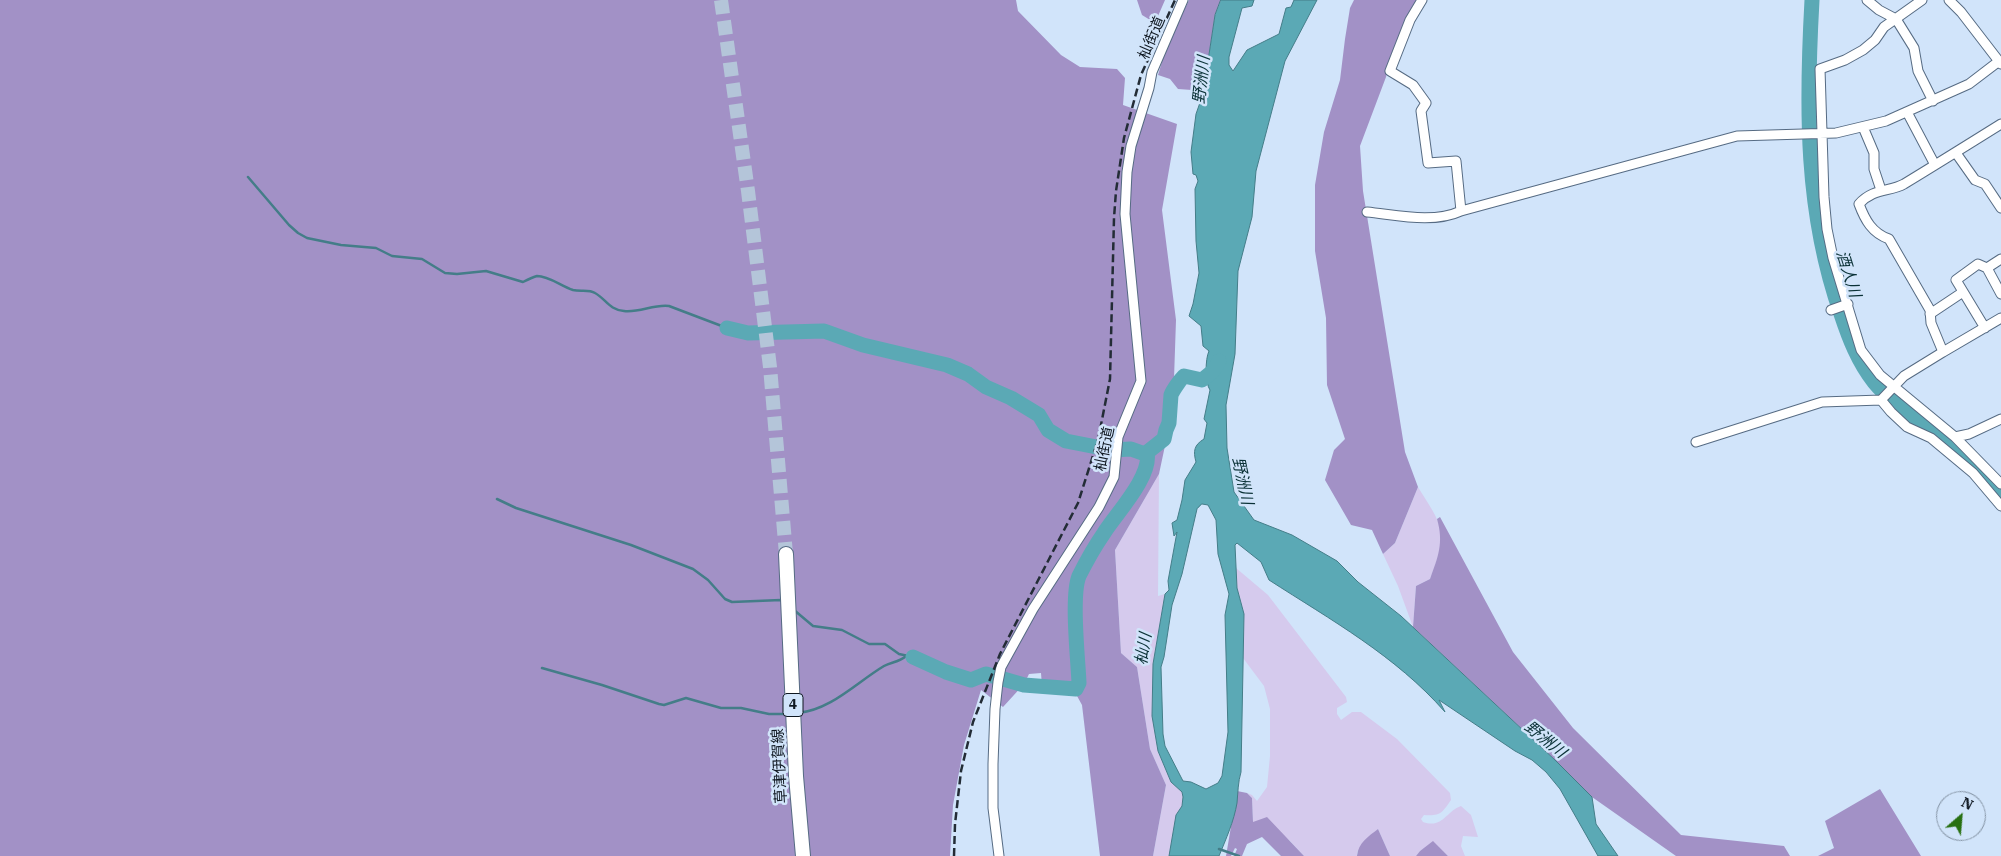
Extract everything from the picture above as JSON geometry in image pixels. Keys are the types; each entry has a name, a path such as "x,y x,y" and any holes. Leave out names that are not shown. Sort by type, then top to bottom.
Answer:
{"main road":[{"name":"草津伊賀線","path":"786,554 796,776 803,856"}],"street":[{"name":"杣街道","path":"999,856 993,808 993,764 995,709 998,682 1002,668 1032,609 1099,507 1114,477 1118,437 1141,381 1125,214 1127,172 1131,146 1152,72 1183,0"},
{"path":"1422,0 1410,20 1390,70 1413,85 1426,102 1421,111 1428,163 1456,161 1461,211"},
{"path":"1867,0 1879,10 1896,18 1914,48 1918,70 1932,101"},
{"path":"1922,0 1884,27 1875,40 1863,50 1846,60 1820,69 1827,229 1833,258 1862,350 1880,375 1954,436 2001,484"},
{"path":"1367,212 1424,218 1447,217 1461,211 1737,136 1822,134 1886,121 1969,84 2000,63 1949,0"},
{"path":"1907,112 1935,165"},
{"path":"1943,352 1931,324 1930,310 1889,239 1880,236 1872,229 1864,217 1859,204 1863,198 1881,190 1902,185 2001,124"},
{"path":"1862,127 1874,153 1874,170 1881,190"},
{"path":"1956,153 1975,180 1985,184 2001,208"},
{"path":"1987,268 2001,259"},
{"path":"1985,328 1956,280 1978,264 1987,268 2001,294"},
{"path":"1930,314 1963,292"},
{"path":"1831,310 1848,304"},
{"path":"1696,442 1822,402 1881,400 1904,376 2001,318"},
{"path":"1881,400 1907,427 1932,438 1973,473 2001,506"},
{"path":"1954,436 1969,434 2001,419"}],"shaded area":[{"path":"0,0 1016,0 1018,11 1061,55 1080,67 1117,69 1125,78 1123,105 1177,124 1162,210 1176,320 1173,408 1159,474 1115,550 1121,653 1137,667 1150,749 1166,785 1153,856 1100,856 1082,705 1071,685 1042,686 1041,673 1029,674 1024,684 1003,707 981,690 964,745 953,805 950,856 0,856"},
{"path":"1137,0 1165,0 1155,23 1142,15"},
{"path":"1189,0 1221,0 1215,15 1206,74 1192,90 1178,89 1170,79 1158,75 1167,45"},
{"path":"1221,0 1254,0 1252,6 1242,8 1229,57 1229,65 1233,71 1247,50 1279,34 1286,8 1291,7 1294,0 1317,0 1285,61 1256,171 1252,217 1238,271 1235,354 1226,405 1227,448 1234,492 1254,520 1292,535 1337,561 1358,582 1401,616 1556,761 1592,797 1596,824 1618,856 1598,856 1560,789 1546,772 1532,760 1515,751 1439,700 1445,712 1406,673 1384,656 1269,580 1261,562 1237,543 1235,545 1237,588 1244,614 1241,772 1236,810 1219,856 1169,856 1176,815 1182,806 1183,797 1182,792 1171,782 1158,751 1152,716 1153,664 1165,594 1169,590 1168,581 1177,532 1174,536 1172,523 1177,520 1185,480 1196,462 1195,449 1204,439 1207,423 1204,419 1210,390 1206,371 1209,351 1203,346 1201,326 1189,316 1199,273 1195,189 1198,181 1196,175 1193,174 1191,152 1196,114 1203,94 1215,15","holes":["1202,504 1208,505 1216,520 1218,554 1229,594 1225,615 1228,732 1222,776 1218,783 1206,789 1191,782 1183,781 1165,746 1161,667 1172,605 1182,574 1197,509"]},
{"path":"1354,0 1420,0 1391,56 1386,77 1360,146 1363,191 1405,452 1418,487 1395,543 1383,554 1372,530 1351,525 1325,480 1334,450 1345,439 1327,385 1326,318 1315,251 1315,185 1324,132 1340,80 1350,8"},
{"path":"1159,474 1158,596 1165,594 1153,664 1152,716 1158,751 1171,782 1182,792 1183,797 1182,806 1176,815 1169,856 1153,856 1166,785 1150,749 1137,667 1121,653 1115,550"},
{"path":"1418,487 1438,521 1441,545 1430,579 1416,586 1413,627 1398,586 1383,554 1395,543"},
{"path":"1440,517 1513,652 1573,728 1681,835 1784,846 1790,856 1676,856 1592,797 1413,627 1416,586 1430,579 1438,557 1440,535 1437,519"},
{"path":"1236,568 1268,595 1346,697 1347,702 1337,708 1337,714 1341,720 1352,712 1361,712 1397,739 1450,793 1451,800 1443,811 1434,815 1424,815 1421,819 1423,822 1430,824 1440,821 1461,806 1471,815 1478,837 1463,836 1461,846 1465,856 1448,856 1433,842 1416,856 1390,856 1378,829 1357,852 1357,856 1304,856 1289,840 1253,822 1252,798 1247,793 1252,795 1257,801 1267,787 1270,756 1270,709 1264,686 1243,658 1244,614 1237,588"},
{"path":"1880,789 1921,856 1818,856 1834,848 1825,821"},
{"path":"1237,791 1247,793 1252,798 1253,822 1267,817 1304,856 1281,856 1262,837 1247,844 1242,856 1234,856 1237,849 1235,848 1231,856 1226,856"},
{"path":"1378,829 1390,856 1357,856 1359,847"},
{"path":"1433,841 1448,856 1416,856 1420,851"}],"waterway":[{"name":"酒人川","path":"1812,0 1809,119 1814,198 1829,276 1847,332 1863,366 1879,388 1896,404 1963,457 2001,494"},
{"path":"248,177 289,225 307,238 341,245 376,248 392,256 422,259 445,273 457,274 486,271 523,282 535,276 542,276 573,290 593,292 615,309 630,311 669,306 727,328"},
{"path":"727,328 748,333 824,331 863,345 947,365 968,374 986,387 1011,398 1039,415 1048,430 1066,441 1112,450 1131,449 1145,454 1164,439 1169,423 1171,395 1184,376 1202,380 1213,371 1219,361"},
{"path":"913,657 946,672 971,680 986,674 1024,685 1076,689 1079,683 1075,598 1079,576 1101,538 1139,483 1147,462 1147,453"},
{"path":"497,499 516,508 631,545 693,569 708,580 725,599 732,602 781,600 784,602"},
{"path":"794,610 813,626 842,630 869,644 885,644 899,654 913,657"},
{"path":"798,713 822,707 874,672 906,656"},
{"path":"542,668 664,705 686,698 721,708 741,708 769,714 787,714"},
{"path":"1219,849 1239,856"}],"tunnel":[{"path":"721,0 770,367 786,554"}],"railway":[{"path":"954,856 955,824 961,771 973,722 1000,654 1078,503 1098,440 1110,379 1114,218 1124,138 1141,75 1175,0"}],"water label":[{"name":"野洲川","path":"1202,80"},
{"name":"野洲川","path":"1242,481"},
{"name":"杣川","path":"1144,649"},
{"name":"野洲川","path":"1545,740"}]}
